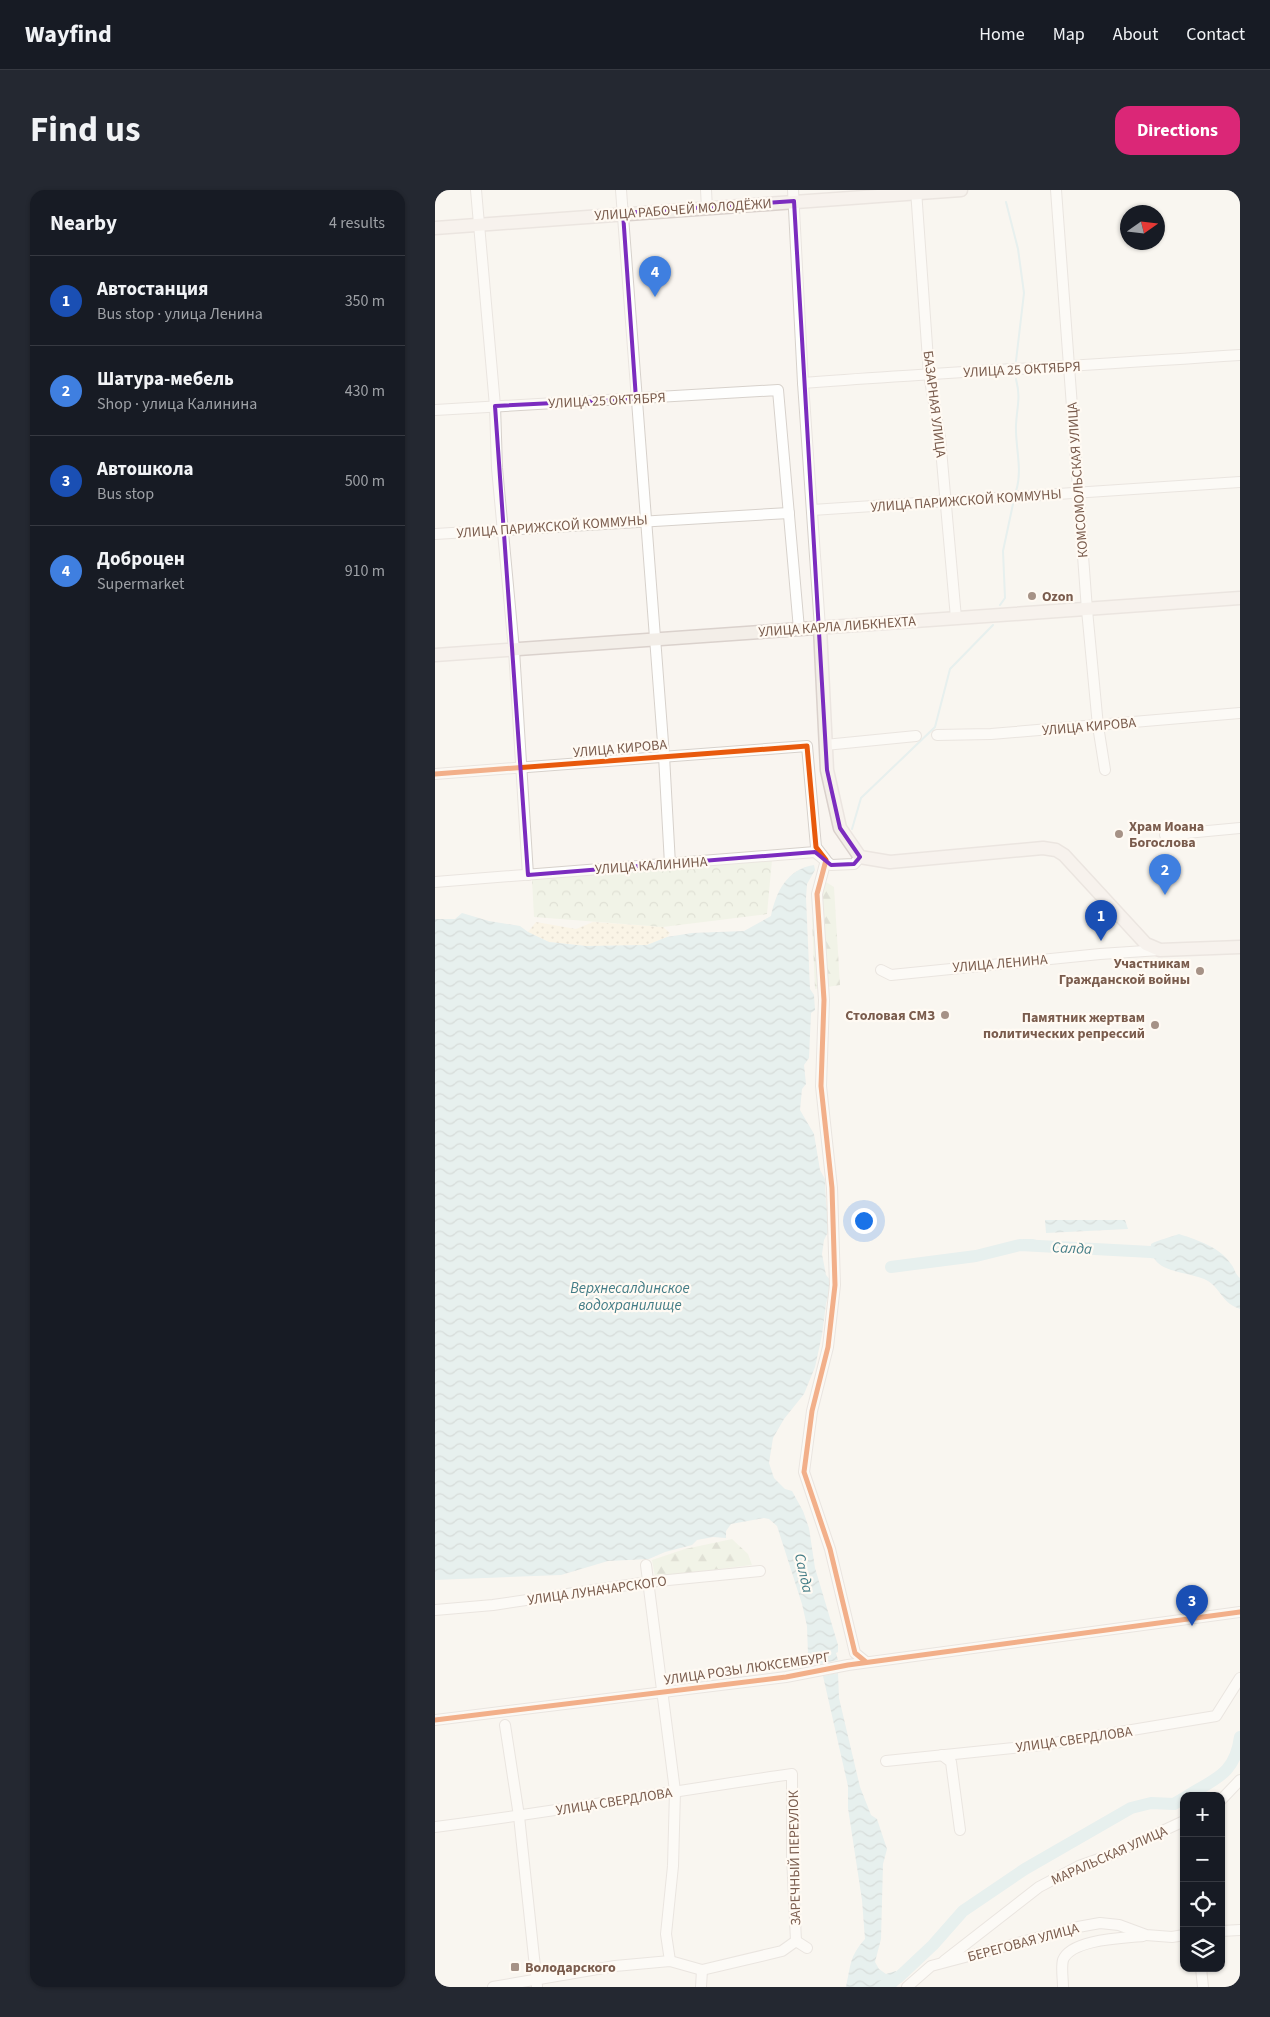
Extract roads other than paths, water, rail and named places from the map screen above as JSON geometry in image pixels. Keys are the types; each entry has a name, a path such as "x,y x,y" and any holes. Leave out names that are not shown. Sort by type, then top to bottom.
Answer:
{"main road":[{"name":"УЛИЦА РАБОЧЕЙ МОЛОДЁЖИ","path":"435,228 707,208 793,196 961,190"},
{"name":"УЛИЦА КАРЛА ЛИБКНЕХТА","path":"435,655 1240,598"},
{"path":"820,628 827,770 840,828 860,857 890,862 1043,848 1057,850 1083,874 1146,944 1160,950"},
{"name":"УЛИЦА ЛЕНИНА","path":"1160,950 1240,948"}],"street":[{"path":"476,190 495,406 497,468 514,650 528,875"},
{"path":"621,190 664,756 670,864"},
{"path":"706,190 707,208"},
{"name":"КОМСОМОЛЬСКАЯ УЛИЦА","path":"1055,190 1087,610 1098,726 1105,770"},
{"name":"БАЗАРНАЯ УЛИЦА","path":"916,191 929,374 940,438 947,501 956,618"},
{"path":"793,196 803,383 820,628"},
{"name":"УЛИЦА 25 ОКТЯБРЯ","path":"803,383 1240,355"},
{"name":"УЛИЦА 25 ОКТЯБРЯ","path":"435,410 778,390 789,513"},
{"name":"УЛИЦА ПАРИЖСКОЙ КОММУНЫ","path":"811,510 1240,482"},
{"path":"789,513 799,629"},
{"name":"УЛИЦА ПАРИЖСКОЙ КОММУНЫ","path":"435,534 645,520 789,513"},
{"name":"УЛИЦА КИРОВА","path":"937,735 991,734 1240,713"},
{"path":"825,745 916,736"},
{"name":"УЛИЦА КИРОВА","path":"435,774 807,746 816,847 827,860"},
{"path":"1165,835 1240,828"},
{"name":"УЛИЦА КАЛИНИНА","path":"435,882 815,852 831,865 855,864 860,857"},
{"path":"827,860 817,894 824,1000 821,1086 833,1188 835,1285 828,1347 812,1411 804,1472 830,1549 855,1653 866,1662"},
{"name":"УЛИЦА ЛЕНИНА","path":"881,970 891,974 1080,955 1160,950"},
{"path":"646,1565 675,1790 673,1866 666,1934 670,1961"},
{"name":"УЛИЦА ЛУНАЧАРСКОГО","path":"435,1610 493,1605 648,1582 760,1570"},
{"name":"УЛИЦА РОЗЫ ЛЮКСЕМБУРГ","path":"435,1720 786,1677 866,1662 1240,1612"},
{"name":"УЛИЦА СВЕРДЛОВА","path":"886,1760 1042,1745 1216,1716 1240,1678"},
{"path":"505,1725 519,1816 537,1984"},
{"path":"941,1755 951,1762 961,1830"},
{"name":"УЛИЦА СВЕРДЛОВА","path":"435,1827 792,1774"},
{"name":"ЗАРЕЧНЫЙ ПЕРЕУЛОК","path":"792,1774 792,1856 796,1941"},
{"path":"1225,1796 1240,1780"},
{"name":"МАРАЛЬСКАЯ УЛИЦА","path":"939,1964 1039,1887 1079,1866 1113,1854 1180,1823"},
{"name":"БЕРЕГОВАЯ УЛИЦА","path":"907,1987 931,1966 1043,1936 1101,1923 1119,1925 1146,1935"},
{"path":"1225,1930 1240,1930"},
{"name":"БЕРЕГОВАЯ УЛИЦА","path":"1063,1987 1063,1960 1069,1951 1086,1943 1146,1935 1180,1936"},
{"path":"493,1987 537,1984 615,1966 670,1961 702,1970 782,1951 796,1941 807,1948"},
{"path":"701,1987 702,1970"},
{"path":"1201,1972 1203,1987"}],"water":[{"name":"Верхнесалдинское водохранилище","path":"814,865 815,870 807,884 806,898 810,989 814,995 815,1010 811,1013 809,1058 804,1065 806,1084 802,1089 800,1110 814,1134 820,1170 825,1179 826,1204 831,1226 824,1240 822,1254 826,1275 832,1282 826,1304 815,1367 804,1394 784,1419 773,1438 769,1463 774,1478 785,1489 792,1491 803,1511 809,1528 815,1568 838,1645 838,1652 836,1653 838,1660 815,1665 814,1659 808,1654 807,1626 802,1604 777,1526 769,1519 764,1518 731,1524 726,1531 726,1538 713,1537 697,1540 692,1545 665,1552 649,1559 608,1561 561,1575 435,1580 435,919 455,919 462,913 489,921 520,926 549,942 586,946 647,945 667,937 692,933 744,931 771,916 776,898 784,883 790,877 805,867"},
{"path":"1045,1220 1125,1220 1128,1229 1046,1233"},
{"path":"1179,1234 1208,1245 1226,1258 1240,1278 1240,1309 1230,1304 1208,1281 1172,1270 1156,1261 1152,1254 1151,1244"},
{"path":"1023,1239 1033,1239 1061,1247 1054,1250 1025,1250 1020,1245"},
{"path":"838,1673 839,1698 860,1787 871,1815 877,1819 887,1849 883,1864 881,1939 875,1962 879,1969 886,1974 896,1971 901,1982 896,1987 846,1987 853,1956 865,1939 862,1900 848,1808 848,1786 823,1676"}],"waterway":[{"path":"1006,202 1018,249 1024,293 1016,361"},
{"path":"1016,379 1018,397 1016,433 1019,475 1016,491"},
{"path":"1000,605 1005,598 1003,551 1013,504"},
{"path":"852,829 861,798 935,727 950,669 993,625"},
{"name":"Салда","path":"891,1267 976,1256 1020,1245 1166,1254"},
{"name":"Салда","path":"1194,1792 1214,1780 1228,1768 1237,1750 1240,1737"},
{"name":"Салда","path":"882,1987 899,1977 933,1945 963,1911 1025,1869 1131,1808 1151,1803 1174,1804 1180,1800"}],"place":[{"name":"Доброцен","path":"655,297"},
{"name":"Ozon","path":"1032,596"},
{"name":"Храм Иоана Богослова","path":"1119,834"},
{"name":"Шатура-мебель","path":"1165,895"},
{"name":"Автостанция","path":"1101,941"},
{"name":"Участникам Гражданской войны","path":"1200,971"},
{"name":"Столовая СМЗ","path":"945,1015"},
{"name":"Памятник жертвам политических репрессий","path":"1155,1025"},
{"name":"Автошкола","path":"1192,1626"},
{"name":"Володарского","path":"515,1967"}]}
